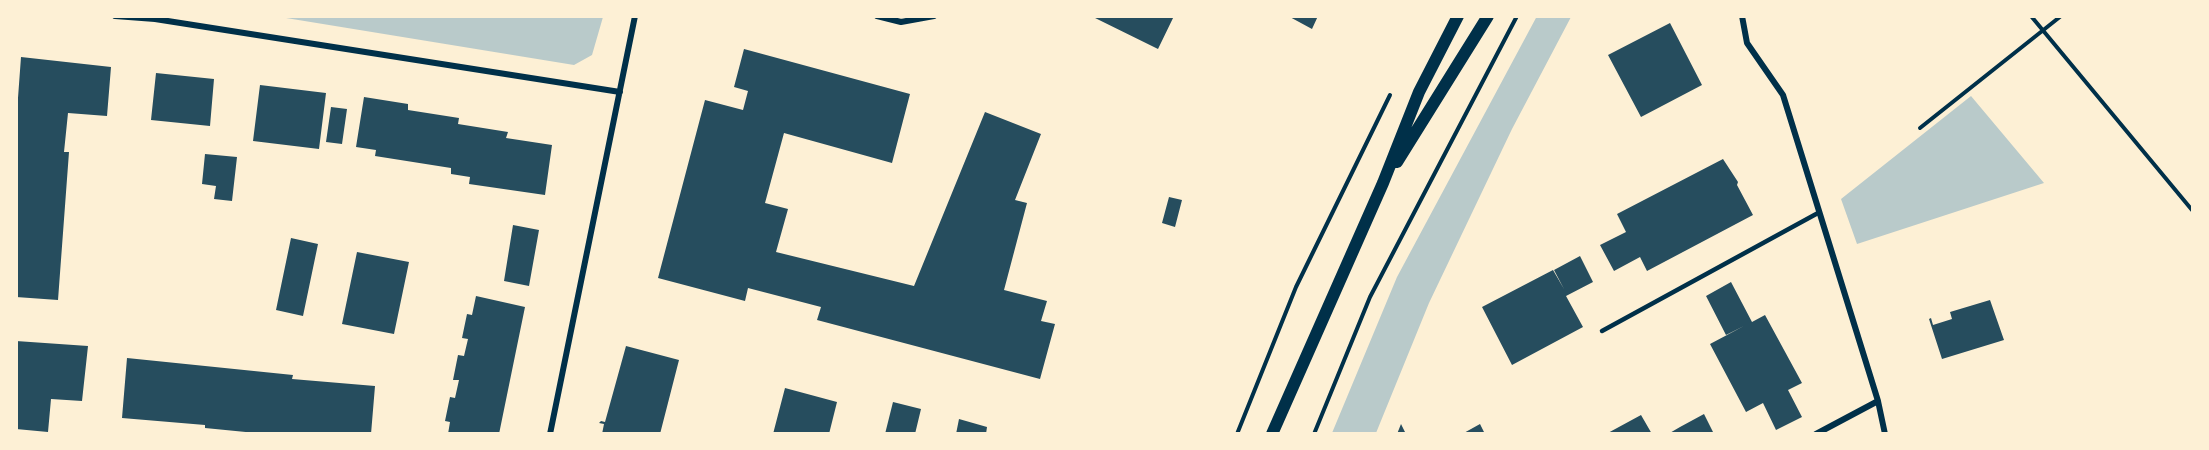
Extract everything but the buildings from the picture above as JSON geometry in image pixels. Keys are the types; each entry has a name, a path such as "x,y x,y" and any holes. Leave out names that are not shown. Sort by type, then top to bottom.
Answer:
{"main road":[{"path":"1272,434 1383,183 1419,92 1458,16"},
{"path":"1383,183 1437,102 1488,16"}],"street":[{"path":"115,16 155,19 620,92"},
{"path":"550,434 635,16"},
{"path":"877,16 902,22 934,16"},
{"path":"1742,16 1747,42 1783,95 1878,401 1884,434"},
{"path":"1816,434 1878,401"}],"lane":[{"path":"1602,331 1818,213"}],"path":[{"path":"1314,434 1370,297 1517,16"},
{"path":"2031,16 2193,210"},
{"path":"1920,128 2061,16"},
{"path":"1237,434 1296,287 1394,87"}],"shaded area":[{"path":"1537,16 1571,17 1512,129 1429,303 1376,433 1332,433 1397,277"},
{"path":"280,17 603,17 592,55 574,65"},
{"path":"1971,96 2044,183 1857,244 1841,199"}]}
